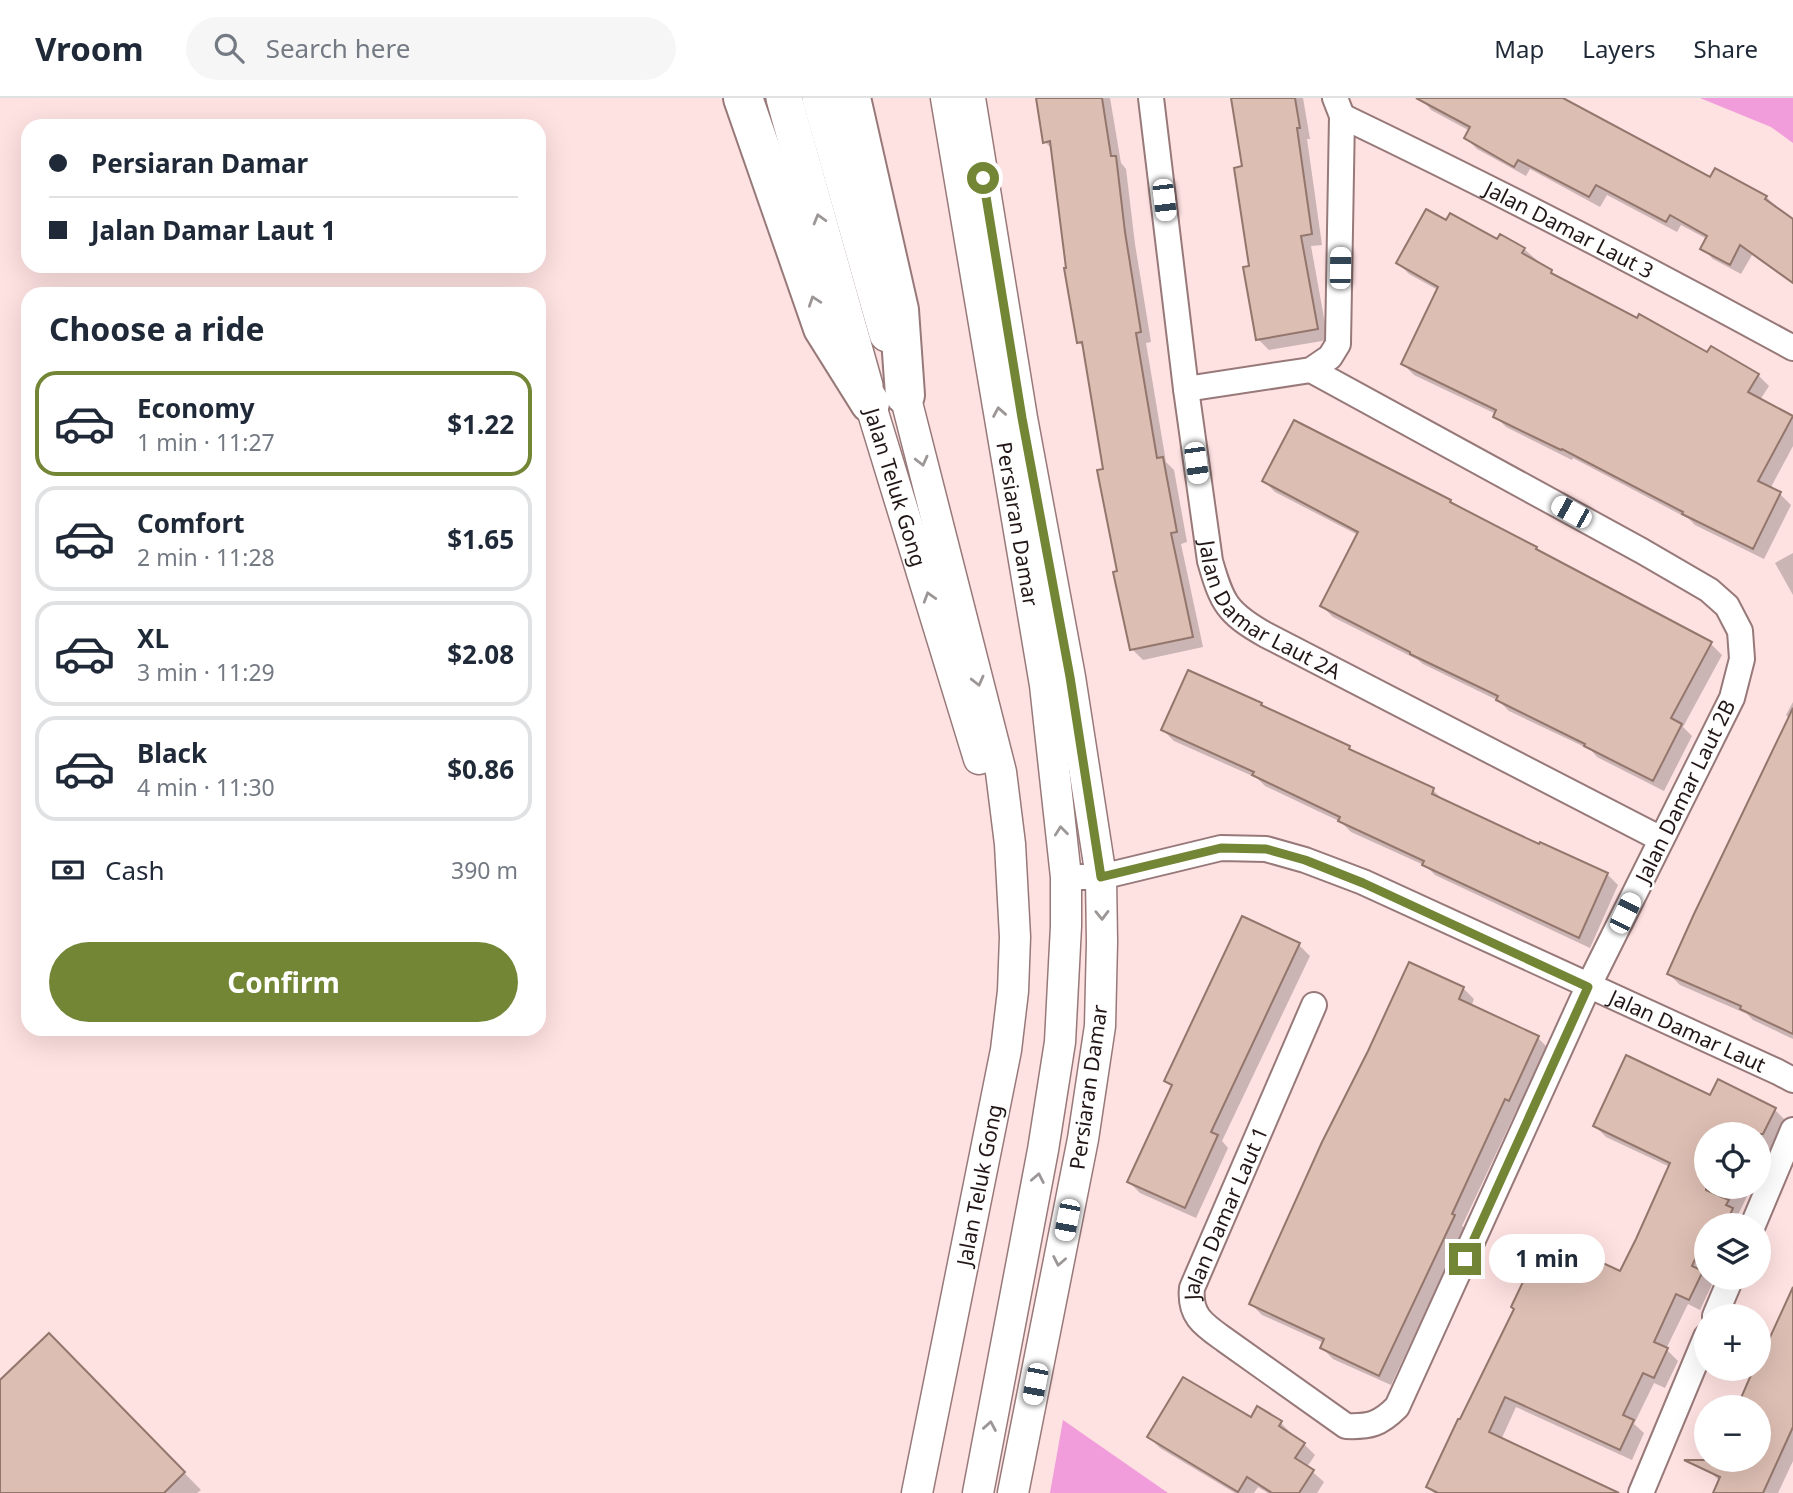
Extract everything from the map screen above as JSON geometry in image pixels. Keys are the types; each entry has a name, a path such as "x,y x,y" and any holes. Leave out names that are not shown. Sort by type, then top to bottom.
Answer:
{"main road":[{"path":"743,98 823,328 887,399"},
{"name":"Jalan Teluk Gong","path":"784,98 847,316 887,399"},
{"name":"Jalan Teluk Gong","path":"820,98 887,399"},
{"path":"851,98 899,310 887,399"}],"street":[{"name":"Persiaran Damar","path":"946,98 1045,685 1066,877 1060,1042 1043,1150 978,1493"},
{"name":"Persiaran Damar","path":"970,98 1022,418 1070,677 1101,877 1100,1026 1083,1139 1013,1493"},
{"name":"Jalan Damar Laut 2A","path":"1152,98 1186,389 1210,561 1217,587 1229,608 1242,621 1661,839"},
{"path":"1186,389 1311,370 1330,357 1338,344 1338,107"},
{"name":"Jalan Damar Laut 3","path":"1338,107 1793,348"},
{"name":"Jalan Damar Laut 2B","path":"1311,370 1675,569 1709,590 1727,606 1740,631 1742,659 1732,698 1588,987"},
{"name":"Jalan Teluk Gong","path":"887,399 1002,772 1008,818 1015,937 1013,991 1006,1050 917,1493"},
{"name":"Jalan Damar Laut","path":"1066,877 1101,877 1221,848 1266,849 1305,860 1363,883 1793,1080"},
{"name":"Jalan Damar Laut 1","path":"1314,1006 1192,1288 1191,1302 1207,1327 1346,1426 1361,1427 1374,1425 1398,1407 1588,987"},
{"path":"1758,1213 1793,1130"},
{"path":"1641,1493 1694,1367"}],"shaded area":[{"path":"1700,98 1793,98 1793,143 1771,127"},
{"path":"1063,1420 1168,1493 1050,1493"}],"building":[{"path":"1036,98 1102,98 1111,156 1116,156 1141,332 1136,333 1157,458 1163,457 1177,532 1171,533 1193,637 1130,650 1113,572 1117,571 1097,470 1103,469 1082,342 1077,343 1064,268 1050,141 1043,143"},
{"path":"1231,98 1295,98 1312,234 1301,236 1318,329 1256,340 1243,267 1249,266 1234,168 1242,166"},
{"path":"1416,98 1563,98 1710,177 1715,168 1767,196 1765,199 1793,219 1793,283 1740,245 1730,265 1700,249 1707,236 1670,215 1666,222 1596,185 1589,197 1518,160 1514,167 1464,138 1470,127"},
{"path":"1426,209 1446,220 1450,213 1497,239 1500,234 1525,248 1522,253 1552,270 1551,273 1637,318 1639,314 1707,352 1711,346 1759,374 1748,392 1793,416 1758,481 1781,492 1753,549 1562,449 1493,417 1496,410 1401,364 1438,287 1396,263"},
{"path":"1294,420 1451,500 1450,502 1537,547 1536,549 1712,642 1671,718 1682,724 1653,781 1496,700 1498,696 1410,654 1320,606 1358,532 1262,481"},
{"path":"1188,670 1262,703 1261,705 1350,746 1349,749 1434,788 1432,794 1608,873 1579,938 1422,865 1424,861 1338,821 1340,817 1252,775 1254,772 1161,730"},
{"path":"1793,708 1793,1034 1740,1009 1741,1006 1667,974"},
{"path":"1242,916 1300,943 1211,1132 1218,1135 1185,1208 1127,1182 1172,1085 1164,1081"},
{"path":"1409,962 1464,987 1459,999 1539,1036 1509,1101 1505,1099 1452,1214 1455,1215 1379,1376 1320,1348 1324,1339 1249,1304 1322,1142"},
{"path":"1626,1055 1710,1095 1718,1079 1776,1108 1769,1122 1694,1122 1694,1199 1727,1199 1729,1200 1726,1205 1733,1208 1731,1213 1694,1213 1694,1290 1689,1300 1676,1294 1654,1342 1668,1348 1654,1378 1643,1373 1623,1415 1634,1420 1620,1450 1505,1397 1489,1432 1619,1493 1438,1493 1426,1487 1514,1309 1511,1307 1545,1236 1620,1271 1670,1163 1593,1126"},
{"path":"1793,1287 1793,1427 1763,1493 1713,1493 1720,1477 1709,1472 1771,1472 1771,1395 1742,1395 1748,1381 1771,1381 1771,1335"},
{"path":"49,1333 185,1472 164,1493 0,1493 0,1380"},
{"path":"1183,1377 1251,1417 1257,1406 1282,1421 1279,1426 1305,1443 1295,1458 1314,1470 1299,1493 1272,1493 1247,1477 1238,1492 1147,1437"}],"route":[{"path":"983,178 1022,418 1070,677 1101,877 1221,848 1266,849 1305,860 1363,883 1588,987 1465,1259"}]}
